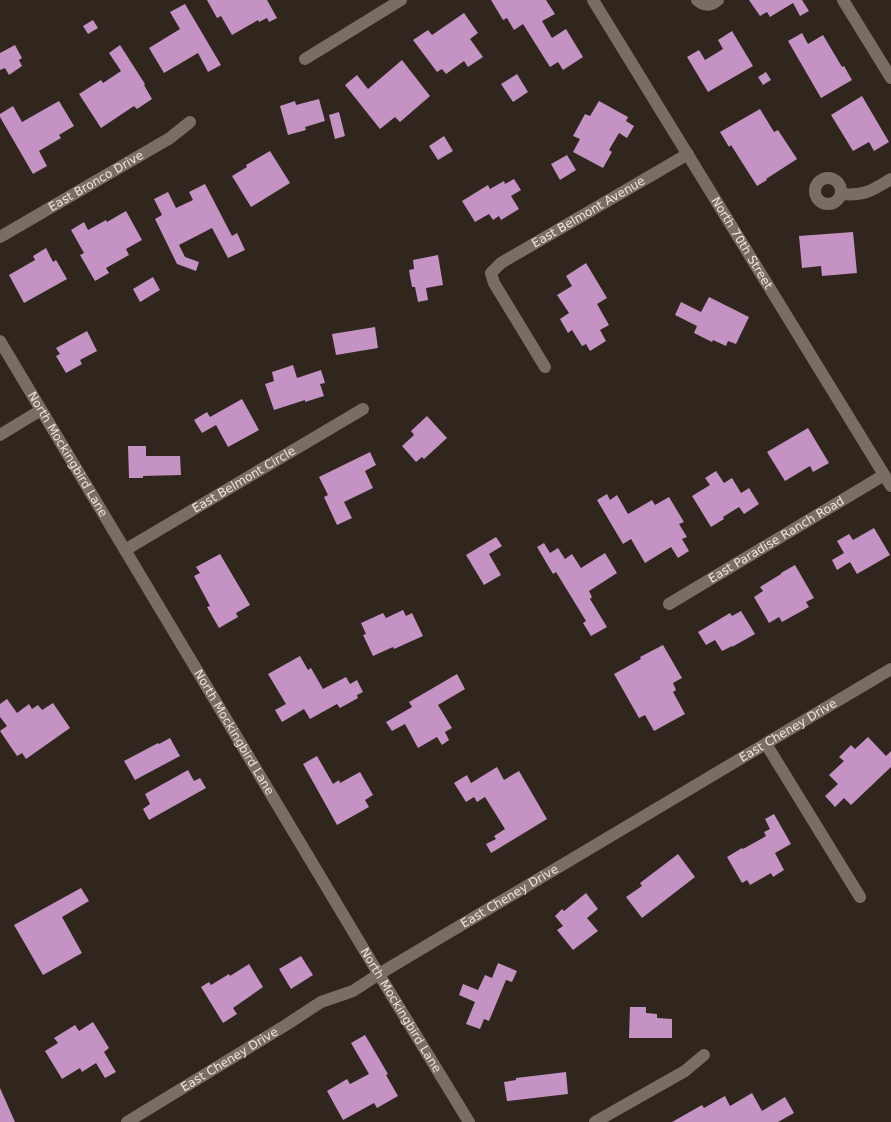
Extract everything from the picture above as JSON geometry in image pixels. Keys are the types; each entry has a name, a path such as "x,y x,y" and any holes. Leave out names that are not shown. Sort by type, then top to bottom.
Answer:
{"street":[{"path":"305,59 401,0"},
{"name":"North 70th Street","path":"593,0 891,486"},
{"path":"697,0 700,3 709,5 714,4 718,0"},
{"path":"844,0 891,78"},
{"name":"East Bronco Drive","path":"0,237 170,138 190,122"},
{"name":"East Belmont Avenue","path":"545,367 494,283 491,273 501,263 688,154"},
{"path":"841,194 864,194 891,180"},
{"name":"North Mockingbird Lane","path":"0,341 469,1122"},
{"name":"East Belmont Circle","path":"125,550 363,409"},
{"path":"0,434 41,410"},
{"name":"East Paradise Ranch Road","path":"669,604 884,475"},
{"name":"East Cheney Drive","path":"127,1122 286,1026 321,1002 353,990 891,669"},
{"path":"766,744 860,897"},
{"path":"595,1122 685,1071 704,1056"}],"building":[{"path":"207,0 267,0 277,18 269,22 267,18 259,22 258,20 232,35 221,16 217,18"},
{"path":"491,0 546,0 555,14 542,21 552,38 566,29 583,57 563,70 558,62 550,67 523,24 514,30 507,18 503,20"},
{"path":"749,0 802,0 809,11 800,16 793,3 770,17 767,12 760,16"},
{"path":"185,4 221,65 208,72 198,53 164,73 149,48 180,29 170,12"},
{"path":"464,13 478,33 470,39 483,57 468,67 464,61 446,74 442,69 437,72 413,40 428,30 432,35"},
{"path":"93,20 98,28 88,34 83,26"},
{"path":"732,31 753,66 708,92 687,57 699,50 705,60 723,49 718,40"},
{"path":"802,33 808,44 823,35 842,67 844,66 852,80 821,98 788,41"},
{"path":"15,45 22,58 19,60 22,66 9,75 5,68 0,70 0,53"},
{"path":"120,45 145,84 144,85 152,99 137,109 134,106 101,128 79,94 101,80 103,83 121,71 109,53"},
{"path":"402,60 430,96 400,122 395,117 380,129 345,85 357,75 368,89"},
{"path":"766,72 771,80 763,85 758,77"},
{"path":"517,74 528,92 513,102 501,84"},
{"path":"862,96 889,142 874,151 869,142 853,151 831,115"},
{"path":"319,99 325,121 305,127 306,130 288,135 280,106 295,101 296,105"},
{"path":"59,101 74,126 59,135 61,138 39,151 47,166 33,174 0,117 0,114 13,106 22,122"},
{"path":"599,101 628,117 626,121 634,126 627,138 619,133 609,150 612,152 603,168 573,152 580,139 573,136 585,114 590,116"},
{"path":"760,109 774,132 778,130 797,159 757,186 731,145 729,147 720,132"},
{"path":"339,112 345,136 335,139 329,115"},
{"path":"444,136 453,151 438,160 429,146"},
{"path":"270,151 290,183 251,207 232,176 247,167 246,165"},
{"path":"567,155 576,170 560,180 551,164"},
{"path":"514,179 521,190 511,196 519,209 501,220 499,216 493,220 489,214 475,222 462,201 488,185 490,189 504,181 505,184"},
{"path":"205,184 232,236 237,233 245,250 228,258 212,228 179,245 185,257 199,262 196,271 177,264 155,219 162,215 154,199 168,192 176,208 193,200 189,192"},
{"path":"126,211 142,240 126,249 129,255 106,268 109,273 95,281 80,255 84,253 71,230 84,222 88,230 106,220 107,222"},
{"path":"853,232 857,273 822,276 821,266 802,268 799,236"},
{"path":"46,248 53,262 56,260 67,279 24,303 9,275 35,260 33,256"},
{"path":"438,255 443,285 426,288 428,300 418,302 415,287 412,287 409,270 414,269 413,260"},
{"path":"586,263 607,298 597,304 609,325 600,330 606,341 590,351 586,344 582,346 572,330 568,333 560,319 569,313 557,295 572,286 566,276"},
{"path":"153,277 160,290 140,302 133,289"},
{"path":"709,297 749,317 736,344 728,341 726,346 713,340 712,342 694,333 697,326 675,315 681,302 701,312"},
{"path":"375,327 378,348 336,355 332,334"},
{"path":"87,331 97,351 80,360 82,364 66,373 56,356 60,354 56,348"},
{"path":"293,365 297,378 321,370 325,383 320,384 324,396 305,402 305,400 274,410 265,384 274,381 272,372"},
{"path":"242,399 259,430 228,447 216,425 202,433 194,420 207,412 210,417"},
{"path":"427,416 447,438 424,459 422,457 416,462 402,446 414,435 411,431"},
{"path":"808,428 829,463 813,472 810,466 785,481 767,452"},
{"path":"128,446 146,446 146,456 180,456 181,475 129,478"},
{"path":"370,452 376,465 365,471 373,488 344,502 352,518 337,525 324,497 328,495 319,477"},
{"path":"716,471 724,483 732,478 741,493 749,488 759,504 744,514 739,507 711,527 692,496 710,485 705,478"},
{"path":"607,494 610,500 617,495 628,514 652,500 655,505 669,497 684,522 679,524 687,537 682,539 689,551 678,558 671,547 645,563 631,539 623,544 597,500"},
{"path":"874,528 890,555 857,574 850,562 837,570 832,560 844,553 837,541 849,534 853,540"},
{"path":"496,537 502,546 489,554 501,575 484,585 466,555"},
{"path":"544,543 550,553 558,548 565,559 572,554 581,568 605,553 617,573 589,591 592,597 590,599 607,627 591,636 583,623 586,621 556,572 553,574 537,547"},
{"path":"220,554 250,605 236,613 238,617 219,628 207,607 210,606 194,576 200,573 196,567"},
{"path":"795,565 814,598 806,602 809,607 782,622 779,617 769,623 754,597 763,591 760,587"},
{"path":"403,610 406,616 412,613 423,636 394,649 393,647 373,656 363,635 366,634 361,623 383,613 386,618"},
{"path":"741,611 755,634 722,651 715,640 706,645 698,632 730,613 732,616"},
{"path":"663,645 682,678 673,683 676,690 673,692 685,714 654,731 645,715 639,718 614,674 641,659 640,657"},
{"path":"300,656 308,670 311,668 323,689 346,677 350,684 357,680 363,692 357,695 358,698 340,708 337,704 310,719 304,709 282,722 275,710 286,704 268,674"},
{"path":"457,674 465,689 438,705 452,728 445,732 449,740 442,745 437,737 418,748 405,724 392,731 386,722 412,707 409,702"},
{"path":"7,699 17,713 29,704 32,709 38,705 42,710 53,703 70,728 26,759 22,753 17,756 0,731 7,726 0,717 0,704"},
{"path":"868,737 886,756 891,751 891,767 851,805 844,798 835,807 825,796 838,784 829,775 844,761 839,757 851,745 855,749"},
{"path":"170,738 180,756 135,780 124,761"},
{"path":"317,756 333,784 339,780 340,783 360,772 373,795 365,800 369,807 337,825 303,764"},
{"path":"497,767 504,780 519,771 547,819 491,853 486,844 496,839 494,836 505,829 485,797 477,802 474,797 466,802 454,783 467,775 471,783"},
{"path":"188,770 194,781 200,778 206,788 149,820 143,809 150,804 145,794"},
{"path":"774,814 791,844 775,853 784,870 773,877 771,873 750,885 747,880 742,883 727,857 766,836 764,832 770,829 765,819"},
{"path":"678,854 695,877 642,918 626,897 642,886 640,883"},
{"path":"81,888 89,901 62,917 82,953 43,975 14,925"},
{"path":"586,893 598,909 587,918 598,931 573,950 557,930 563,926 555,916 562,909 564,911"},
{"path":"301,956 313,975 291,989 279,969"},
{"path":"498,963 517,971 512,982 506,980 489,1021 484,1019 480,1029 466,1024 475,1002 459,995 463,984 478,990 485,975 492,978"},
{"path":"249,964 263,987 233,1008 237,1014 223,1023 201,987 209,982 211,985 229,974 230,976"},
{"path":"630,1007 646,1007 646,1013 657,1014 657,1018 672,1019 672,1038 629,1038"},
{"path":"93,1022 109,1048 104,1052 116,1072 105,1078 96,1063 82,1072 80,1068 62,1079 45,1051 58,1043 54,1038 75,1025 79,1031"},
{"path":"365,1035 388,1074 386,1075 398,1096 377,1108 374,1103 343,1120 327,1091 347,1079 350,1084 369,1074 351,1043"},
{"path":"566,1072 568,1094 507,1101 504,1082 516,1080 516,1078"},
{"path":"0,1088 15,1122 0,1122"},
{"path":"752,1093 762,1111 785,1097 794,1113 778,1122 672,1122 702,1105 704,1108 725,1096 730,1106"}]}
